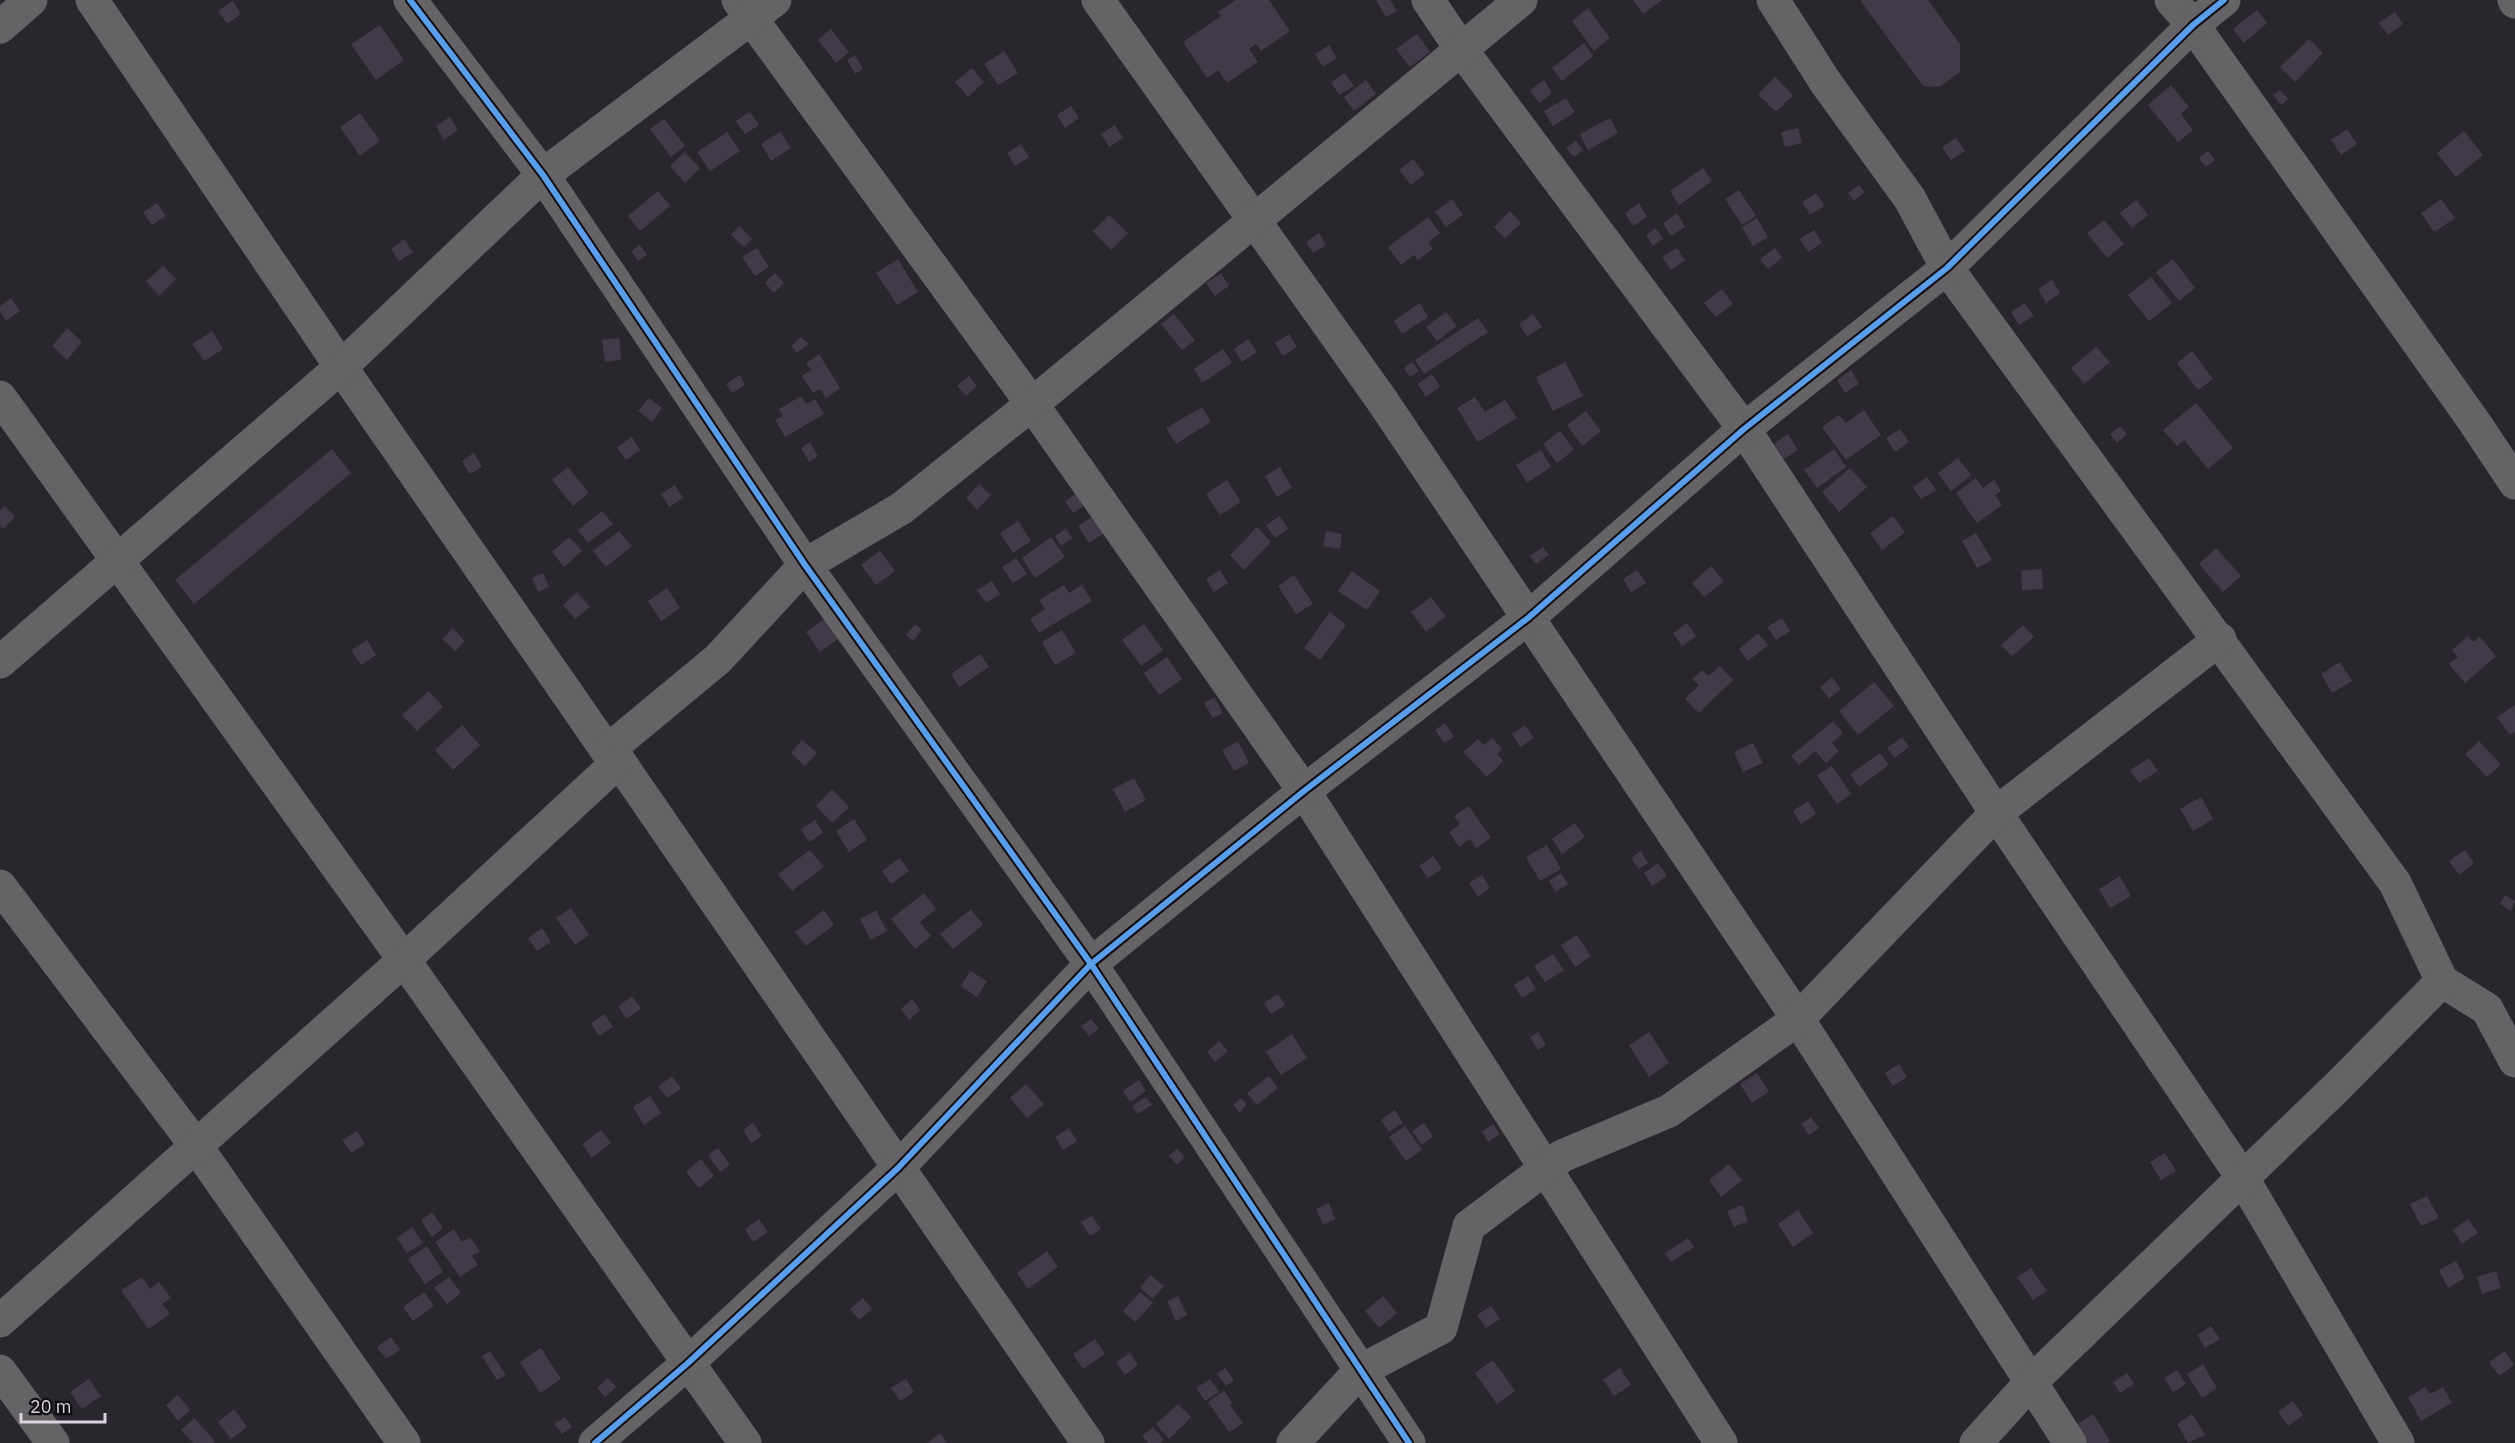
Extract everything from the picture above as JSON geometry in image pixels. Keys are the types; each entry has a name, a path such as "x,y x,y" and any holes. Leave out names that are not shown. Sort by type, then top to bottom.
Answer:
{"street":[{"path":"0,27 31,0"},
{"path":"92,0 341,367 1088,1443"},
{"path":"410,0 543,175 805,565 1091,964 1409,1443"},
{"path":"1098,0 1381,399 1798,1019 2070,1443"},
{"path":"1428,0 1461,49 1744,429 1996,813 2242,1177 2398,1443"},
{"path":"0,1321 404,960 613,756 718,659 805,565 902,508 1032,404 1253,219 1521,0"},
{"path":"1773,0 1826,83 1910,199 1947,268 2396,883 2442,981 2501,1004 2515,1061"},
{"path":"2171,0 2193,25 2515,483"},
{"path":"595,1443 688,1363 898,1168 1091,964 1304,791 1528,618 1744,429 1947,268 2193,25 2224,0"},
{"path":"0,662 341,367 543,175 755,6 1304,791 1721,1443"},
{"path":"0,398 404,960 745,1443"},
{"path":"1293,1443 1360,1371 1440,1329 1469,1226 1562,1156 1669,1111 1798,1019 1996,813 2220,639"},
{"path":"0,886 196,1146 404,1443"},
{"path":"1976,1443 2031,1382 2337,1087 2442,981"},
{"path":"0,1371 53,1443"}],"building":[{"path":"1236,0 1269,0 1290,31 1261,51 1256,44 1249,49 1258,62 1227,83 1218,70 1207,78 1183,42 1221,16 1218,12"},
{"path":"1376,0 1390,0 1397,11 1386,17"},
{"path":"1633,0 1662,0 1643,14"},
{"path":"1860,0 1928,0 1960,44 1960,72 1939,87 1923,86"},
{"path":"233,1 241,14 227,24 218,11"},
{"path":"1588,8 1610,38 1594,51 1572,21"},
{"path":"2257,10 2267,23 2244,43 2233,29"},
{"path":"2395,12 2403,24 2388,35 2379,23"},
{"path":"380,25 404,60 376,80 351,44"},
{"path":"831,29 849,52 836,63 818,40"},
{"path":"1417,34 1430,52 1410,67 1396,49"},
{"path":"2309,39 2323,53 2295,82 2280,67"},
{"path":"1584,43 1593,56 1562,81 1552,68"},
{"path":"1329,45 1337,58 1323,67 1315,54"},
{"path":"1004,51 1018,73 998,85 984,64"},
{"path":"855,55 863,69 855,74 847,60"},
{"path":"972,68 984,82 968,97 955,82"},
{"path":"1345,73 1354,86 1339,95 1331,82"},
{"path":"1775,77 1793,95 1776,112 1758,94"},
{"path":"1366,80 1376,94 1354,111 1344,97"},
{"path":"1544,80 1552,93 1539,103 1530,90"},
{"path":"2171,85 2189,107 2181,114 2193,130 2178,142 2148,105"},
{"path":"2280,90 2288,99 2281,105 2273,95"},
{"path":"1566,98 1575,112 1553,126 1544,111"},
{"path":"1071,106 1079,118 1065,128 1057,115"},
{"path":"750,112 759,125 745,134 736,121"},
{"path":"360,113 380,141 360,156 340,127"},
{"path":"450,117 458,130 444,140 436,126"},
{"path":"1610,118 1618,133 1588,150 1580,134"},
{"path":"664,119 685,146 671,157 650,129"},
{"path":"1115,125 1123,138 1109,147 1101,134"},
{"path":"1798,128 1802,143 1785,147 1781,132"},
{"path":"2347,129 2357,144 2341,155 2331,140"},
{"path":"2464,131 2483,155 2456,177 2437,153"},
{"path":"727,132 740,151 710,171 697,152"},
{"path":"780,132 791,148 771,161 761,144"},
{"path":"1956,138 1965,151 1951,160 1942,147"},
{"path":"1576,141 1583,150 1574,157 1566,148"},
{"path":"1021,144 1029,157 1015,166 1007,153"},
{"path":"2208,151 2215,160 2206,167 2199,158"},
{"path":"685,152 700,168 685,183 670,166"},
{"path":"1413,159 1425,174 1411,185 1399,170"},
{"path":"1703,168 1712,181 1679,205 1670,191"},
{"path":"1859,185 1864,192 1854,201 1848,193"},
{"path":"1739,190 1756,216 1742,225 1725,199"},
{"path":"658,191 670,206 640,231 628,216"},
{"path":"1816,193 1825,206 1810,215 1802,202"},
{"path":"1452,199 1463,215 1446,227 1435,212"},
{"path":"2441,199 2455,218 2434,232 2421,213"},
{"path":"2136,200 2148,215 2132,228 2120,213"},
{"path":"157,203 166,216 152,225 143,212"},
{"path":"1639,203 1647,217 1633,226 1625,213"},
{"path":"1510,211 1521,223 1505,238 1494,227"},
{"path":"1677,213 1685,227 1671,236 1663,223"},
{"path":"1109,215 1128,233 1111,250 1093,231"},
{"path":"1428,217 1440,233 1428,242 1433,249 1418,260 1414,255 1401,265 1388,247"},
{"path":"1757,218 1768,237 1753,246 1742,227"},
{"path":"2104,220 2124,244 2107,258 2087,233"},
{"path":"739,226 752,239 744,247 731,235"},
{"path":"1656,228 1663,239 1653,246 1646,235"},
{"path":"1814,230 1822,243 1808,252 1800,239"},
{"path":"1319,233 1326,245 1313,253 1306,242"},
{"path":"404,239 413,252 399,261 391,249"},
{"path":"640,245 647,255 638,261 631,251"},
{"path":"757,248 769,267 755,276 742,257"},
{"path":"1677,248 1685,260 1671,270 1662,257"},
{"path":"1775,248 1782,258 1768,269 1760,259"},
{"path":"898,259 918,292 897,305 876,273"},
{"path":"2173,259 2195,288 2179,301 2156,272"},
{"path":"163,266 176,279 159,296 146,281"},
{"path":"775,273 784,283 774,293 765,283"},
{"path":"1221,273 1229,286 1215,296 1206,283"},
{"path":"2151,277 2172,303 2149,321 2128,295"},
{"path":"2052,280 2060,293 2046,303 2038,289"},
{"path":"1722,289 1733,304 1716,317 1704,303"},
{"path":"11,298 20,311 6,321 0,312 0,306"},
{"path":"1420,303 1428,317 1402,334 1394,321"},
{"path":"2025,303 2034,316 2019,325 2011,312"},
{"path":"1446,312 1457,326 1437,341 1426,327"},
{"path":"1174,314 1195,340 1182,350 1161,324"},
{"path":"1533,314 1542,327 1527,336 1519,324"},
{"path":"1478,318 1488,332 1424,374 1415,360"},
{"path":"67,328 82,342 67,360 52,346"},
{"path":"212,331 223,349 204,361 192,344"},
{"path":"1289,334 1297,347 1283,356 1275,343"},
{"path":"801,337 808,344 797,353 791,346"},
{"path":"619,338 621,360 605,362 602,340"},
{"path":"1248,339 1257,352 1242,362 1234,349"},
{"path":"2096,347 2110,362 2084,384 2071,368"},
{"path":"1223,349 1232,363 1202,383 1194,369"},
{"path":"2192,351 2213,379 2198,390 2177,363"},
{"path":"819,354 840,388 826,398 820,389 813,393 802,376 811,370 806,363"},
{"path":"1412,362 1419,371 1410,377 1404,368"},
{"path":"1565,362 1583,396 1553,411 1536,377"},
{"path":"1851,370 1859,384 1845,393 1837,380"},
{"path":"1432,374 1440,387 1426,397 1418,384"},
{"path":"740,375 745,385 732,393 726,384"},
{"path":"969,376 977,386 966,396 957,386"},
{"path":"801,396 806,404 815,399 824,414 785,437 775,420 783,416 779,409"},
{"path":"1475,397 1485,412 1505,400 1517,418 1478,442 1457,408"},
{"path":"649,398 662,408 652,422 638,411"},
{"path":"2196,403 2233,448 2208,469 2184,440 2177,446 2163,430"},
{"path":"1202,407 1211,422 1176,444 1166,428"},
{"path":"1864,410 1881,435 1846,460 1822,427 1839,415 1846,423"},
{"path":"1586,411 1601,431 1582,446 1567,425"},
{"path":"2120,426 2127,434 2117,443 2110,434"},
{"path":"1900,429 1909,442 1895,452 1886,438"},
{"path":"1560,431 1574,450 1557,463 1543,444"},
{"path":"1788,434 1798,450 1784,459 1774,444"},
{"path":"632,437 640,450 626,460 617,447"},
{"path":"810,442 818,456 809,462 801,448"},
{"path":"332,449 351,473 194,604 175,580"},
{"path":"1834,449 1846,467 1817,488 1804,470"},
{"path":"1541,450 1551,467 1527,483 1516,465"},
{"path":"474,453 482,467 470,474 462,461"},
{"path":"1958,458 1971,475 1951,491 1938,473"},
{"path":"568,467 589,493 573,506 552,480"},
{"path":"1280,467 1292,488 1277,497 1265,476"},
{"path":"1850,468 1867,487 1839,512 1822,492"},
{"path":"1927,477 1936,490 1921,499 1913,487"},
{"path":"1976,478 1983,488 1994,480 2001,491 1995,495 2002,505 1977,523 1956,493"},
{"path":"1227,480 1241,502 1220,515 1206,494"},
{"path":"979,484 991,495 977,510 966,498"},
{"path":"675,485 683,498 669,507 661,494"},
{"path":"1077,493 1085,505 1073,513 1065,501"},
{"path":"5,506 15,517 3,529 0,526 0,511"},
{"path":"602,511 613,524 588,543 578,530"},
{"path":"1097,514 1108,531 1089,543 1078,526"},
{"path":"1280,516 1288,529 1275,538 1266,525"},
{"path":"1893,516 1905,532 1882,550 1870,533"},
{"path":"1018,521 1031,541 1013,553 1000,533"},
{"path":"1257,527 1271,542 1244,570 1230,555"},
{"path":"1066,529 1072,538 1061,546 1055,536"},
{"path":"619,531 632,546 606,567 593,551"},
{"path":"1326,531 1342,534 1340,549 1323,546"},
{"path":"1976,533 1992,560 1977,568 1962,541"},
{"path":"569,537 582,551 564,567 552,552"},
{"path":"1051,537 1065,557 1035,578 1022,558"},
{"path":"1543,547 1549,555 1536,564 1530,556"},
{"path":"2216,548 2241,576 2223,592 2199,564"},
{"path":"880,551 895,571 876,585 861,565"},
{"path":"1016,558 1027,574 1013,583 1002,567"},
{"path":"1711,566 1724,581 1704,597 1692,583"},
{"path":"2042,569 2043,589 2022,590 2021,570"},
{"path":"1220,570 1228,583 1214,592 1206,579"},
{"path":"1637,570 1646,583 1631,592 1623,579"},
{"path":"1352,571 1380,591 1367,610 1338,591"},
{"path":"543,573 549,587 538,592 532,578"},
{"path":"1294,575 1313,604 1296,614 1278,586"},
{"path":"992,581 1000,594 986,603 977,590"},
{"path":"1064,585 1069,593 1082,585 1092,601 1039,633 1030,619 1045,609 1039,600"},
{"path":"667,588 680,608 661,621 648,601"},
{"path":"577,592 590,607 575,619 563,605"},
{"path":"1431,597 1446,616 1426,632 1411,612"},
{"path":"1330,612 1346,625 1320,660 1304,648"},
{"path":"1782,618 1790,631 1776,640 1767,627"},
{"path":"824,619 838,639 820,652 806,632"},
{"path":"1687,623 1696,636 1682,646 1673,633"},
{"path":"915,624 922,630 913,641 906,635"},
{"path":"1144,624 1163,650 1141,666 1122,640"},
{"path":"2023,625 2034,637 2012,656 2001,645"},
{"path":"453,628 465,641 455,651 442,639"},
{"path":"1062,630 1076,653 1055,665 1042,642"},
{"path":"1758,633 1768,645 1748,661 1739,649"},
{"path":"2468,636 2473,642 2480,637 2496,656 2465,683 2449,664 2458,657 2452,650"},
{"path":"367,640 376,655 361,665 351,650"},
{"path":"980,654 989,667 959,687 951,674"},
{"path":"1167,657 1182,679 1159,695 1144,673"},
{"path":"2340,662 2352,681 2332,693 2321,674"},
{"path":"1720,666 1733,680 1699,713 1685,699 1699,685 1692,679 1702,670 1709,676"},
{"path":"1832,677 1841,689 1829,699 1820,687"},
{"path":"1874,682 1894,706 1858,735 1839,711"},
{"path":"429,691 443,707 417,731 402,715"},
{"path":"1214,697 1223,713 1213,718 1204,703"},
{"path":"2515,705 2515,732 2510,735 2497,717"},
{"path":"1833,721 1843,733 1832,743 1839,751 1826,763 1815,751 1799,765 1791,756"},
{"path":"1445,723 1454,737 1444,743 1435,730"},
{"path":"462,725 480,745 453,770 435,750"},
{"path":"1525,725 1534,738 1520,747 1512,734"},
{"path":"1902,737 1909,747 1894,758 1887,748"},
{"path":"1492,738 1502,749 1497,754 1503,761 1487,777 1463,752 1478,739 1484,745"},
{"path":"802,740 817,753 805,766 791,753"},
{"path":"1238,741 1249,763 1234,771 1222,750"},
{"path":"2479,741 2501,765 2487,777 2465,754"},
{"path":"1753,743 1763,763 1743,772 1734,752"},
{"path":"1880,753 1889,765 1859,787 1850,774"},
{"path":"2149,758 2158,771 2139,783 2130,770"},
{"path":"1832,766 1851,794 1837,804 1817,775"},
{"path":"1134,778 1146,800 1125,812 1113,789"},
{"path":"832,789 849,807 832,823 816,806"},
{"path":"2201,797 2213,819 2193,831 2180,809"},
{"path":"1808,801 1816,814 1801,824 1793,811"},
{"path":"1469,806 1491,838 1476,848 1470,839 1459,847 1449,832 1460,824 1454,816"},
{"path":"854,819 867,840 849,852 836,831"},
{"path":"815,820 823,833 809,842 801,829"},
{"path":"1575,823 1585,837 1562,854 1552,839"},
{"path":"1547,845 1561,869 1540,881 1526,857"},
{"path":"810,850 824,867 792,891 778,874"},
{"path":"2465,850 2474,863 2459,875 2449,861"},
{"path":"1641,851 1648,863 1639,869 1631,858"},
{"path":"1433,856 1442,869 1428,878 1419,866"},
{"path":"900,858 909,871 891,884 882,871"},
{"path":"1658,863 1667,876 1652,886 1644,873"},
{"path":"1561,873 1568,884 1556,892 1549,881"},
{"path":"1482,875 1490,888 1478,897 1469,883"},
{"path":"2120,876 2131,896 2110,908 2099,889"},
{"path":"924,893 936,909 920,922 931,936 915,949 891,919"},
{"path":"2505,895 2515,901 2511,911 2500,904"},
{"path":"571,908 589,935 575,945 556,918"},
{"path":"971,909 983,925 953,949 940,934"},
{"path":"824,910 834,925 806,946 795,932"},
{"path":"876,910 887,931 871,940 860,919"},
{"path":"542,928 551,942 537,951 528,938"},
{"path":"1577,935 1591,956 1575,967 1561,945"},
{"path":"1553,954 1564,970 1545,982 1534,966"},
{"path":"970,971 987,981 977,997 961,986"},
{"path":"1528,976 1536,989 1522,998 1514,985"},
{"path":"1278,994 1285,1005 1271,1014 1264,1003"},
{"path":"632,996 641,1009 626,1019 618,1006"},
{"path":"912,999 920,1010 909,1020 901,1009"},
{"path":"604,1014 613,1027 599,1036 591,1023"},
{"path":"1091,1019 1099,1029 1089,1036 1081,1026"},
{"path":"1538,1032 1546,1045 1538,1050 1530,1037"},
{"path":"1649,1032 1669,1063 1649,1077 1629,1045"},
{"path":"1292,1034 1307,1058 1281,1075 1266,1052"},
{"path":"1219,1041 1228,1051 1215,1062 1207,1052"},
{"path":"1899,1064 1907,1077 1893,1086 1885,1073"},
{"path":"1757,1073 1769,1092 1752,1103 1740,1084"},
{"path":"672,1076 681,1089 667,1098 658,1086"},
{"path":"1269,1076 1278,1088 1257,1105 1247,1093"},
{"path":"1139,1080 1146,1091 1130,1102 1123,1091"},
{"path":"1026,1084 1044,1104 1027,1118 1010,1098"},
{"path":"650,1096 661,1113 644,1125 633,1107"},
{"path":"1146,1097 1152,1105 1137,1114 1132,1106"},
{"path":"1241,1098 1247,1104 1240,1112 1233,1105"},
{"path":"1395,1110 1403,1123 1389,1132 1381,1120"},
{"path":"1811,1117 1819,1128 1809,1135 1801,1124"},
{"path":"753,1123 762,1136 751,1143 743,1130"},
{"path":"1424,1123 1433,1137 1422,1145 1412,1131"},
{"path":"1493,1124 1500,1134 1488,1142 1482,1132"},
{"path":"1405,1126 1422,1150 1406,1161 1389,1137"},
{"path":"1069,1128 1077,1141 1063,1150 1055,1137"},
{"path":"601,1130 611,1143 592,1158 582,1144"},
{"path":"357,1131 365,1144 351,1153 342,1140"},
{"path":"718,1148 730,1165 720,1172 708,1155"},
{"path":"1177,1149 1185,1157 1177,1165 1169,1156"},
{"path":"2165,1153 2176,1171 2161,1180 2150,1162"},
{"path":"701,1159 714,1176 699,1188 686,1172"},
{"path":"1729,1164 1742,1180 1721,1197 1709,1180"},
{"path":"2427,1196 2439,1218 2421,1226 2410,1204"},
{"path":"1329,1203 1335,1219 1323,1225 1316,1209"},
{"path":"1742,1205 1748,1221 1734,1227 1727,1211"},
{"path":"1798,1210 1813,1233 1793,1247 1778,1224"},
{"path":"432,1212 443,1228 432,1237 421,1220"},
{"path":"1092,1216 1101,1229 1090,1236 1081,1222"},
{"path":"759,1219 768,1232 753,1242 745,1229"},
{"path":"2468,1219 2478,1233 2462,1244 2453,1230"},
{"path":"412,1227 423,1243 407,1253 397,1238"},
{"path":"454,1229 462,1242 470,1237 480,1251 472,1256 478,1265 460,1277 435,1242"},
{"path":"1688,1238 1694,1247 1671,1262 1665,1253"},
{"path":"427,1246 443,1272 425,1284 408,1259"},
{"path":"1047,1251 1058,1267 1028,1289 1017,1273"},
{"path":"2456,1261 2465,1278 2448,1288 2439,1270"},
{"path":"2031,1268 2047,1291 2033,1300 2017,1277"},
{"path":"2496,1271 2501,1288 2482,1294 2477,1277"},
{"path":"1150,1275 1164,1286 1153,1299 1140,1288"},
{"path":"142,1277 150,1289 159,1282 171,1298 162,1304 170,1314 148,1329 121,1290"},
{"path":"449,1277 461,1293 447,1304 434,1288"},
{"path":"424,1292 434,1306 413,1321 403,1307"},
{"path":"1140,1292 1153,1303 1135,1322 1123,1311"},
{"path":"1178,1296 1187,1315 1176,1321 1167,1301"},
{"path":"1383,1296 1397,1313 1379,1328 1365,1311"},
{"path":"863,1298 872,1309 859,1320 850,1309"},
{"path":"1491,1306 1500,1319 1486,1328 1477,1315"},
{"path":"2211,1326 2220,1339 2205,1348 2197,1335"},
{"path":"391,1337 400,1350 386,1359 377,1347"},
{"path":"1095,1339 1105,1354 1083,1369 1073,1354"},
{"path":"541,1348 561,1379 540,1393 520,1362"},
{"path":"490,1351 506,1375 497,1380 482,1356"},
{"path":"2505,1351 2514,1365 2499,1376 2489,1362"},
{"path":"1130,1353 1138,1365 1125,1375 1116,1362"},
{"path":"1493,1360 1515,1391 1497,1404 1475,1373"},
{"path":"2203,1364 2217,1388 2202,1398 2187,1374"},
{"path":"1225,1368 1234,1380 1226,1386 1217,1374"},
{"path":"1620,1368 1631,1385 1614,1396 1603,1380"},
{"path":"2177,1370 2186,1384 2173,1392 2164,1378"},
{"path":"2127,1373 2134,1384 2120,1393 2113,1382"},
{"path":"608,1378 616,1387 605,1397 597,1388"},
{"path":"89,1379 101,1396 82,1409 70,1392"},
{"path":"906,1379 914,1392 900,1401 891,1388"},
{"path":"1210,1379 1219,1392 1205,1401 1196,1388"},
{"path":"2425,1387 2430,1394 2443,1387 2452,1403 2421,1421 2408,1397"},
{"path":"1224,1391 1233,1404 1230,1405 1243,1423 1229,1432 1208,1402"},
{"path":"178,1395 190,1410 178,1421 166,1405"},
{"path":"2293,1401 2303,1415 2288,1426 2278,1412"},
{"path":"1178,1404 1191,1417 1169,1439 1156,1424"},
{"path":"234,1409 247,1427 231,1439 218,1422"},
{"path":"2093,1414 2110,1441 2107,1443 2085,1443 2075,1426"},
{"path":"2192,1414 2205,1435 2188,1443 2177,1424"},
{"path":"565,1417 572,1427 562,1434 554,1424"},
{"path":"194,1418 215,1441 213,1443 193,1443 181,1430"},
{"path":"1153,1427 1164,1440 1160,1443 1148,1443 1142,1436"},
{"path":"940,1433 947,1443 927,1443"}],"cycle path":[{"path":"410,0 543,175 805,565 1091,964 1409,1443"},
{"path":"595,1443 688,1363 898,1168 1091,964 1304,791 1528,618 1744,429 1947,268 2193,25 2224,0"}]}
